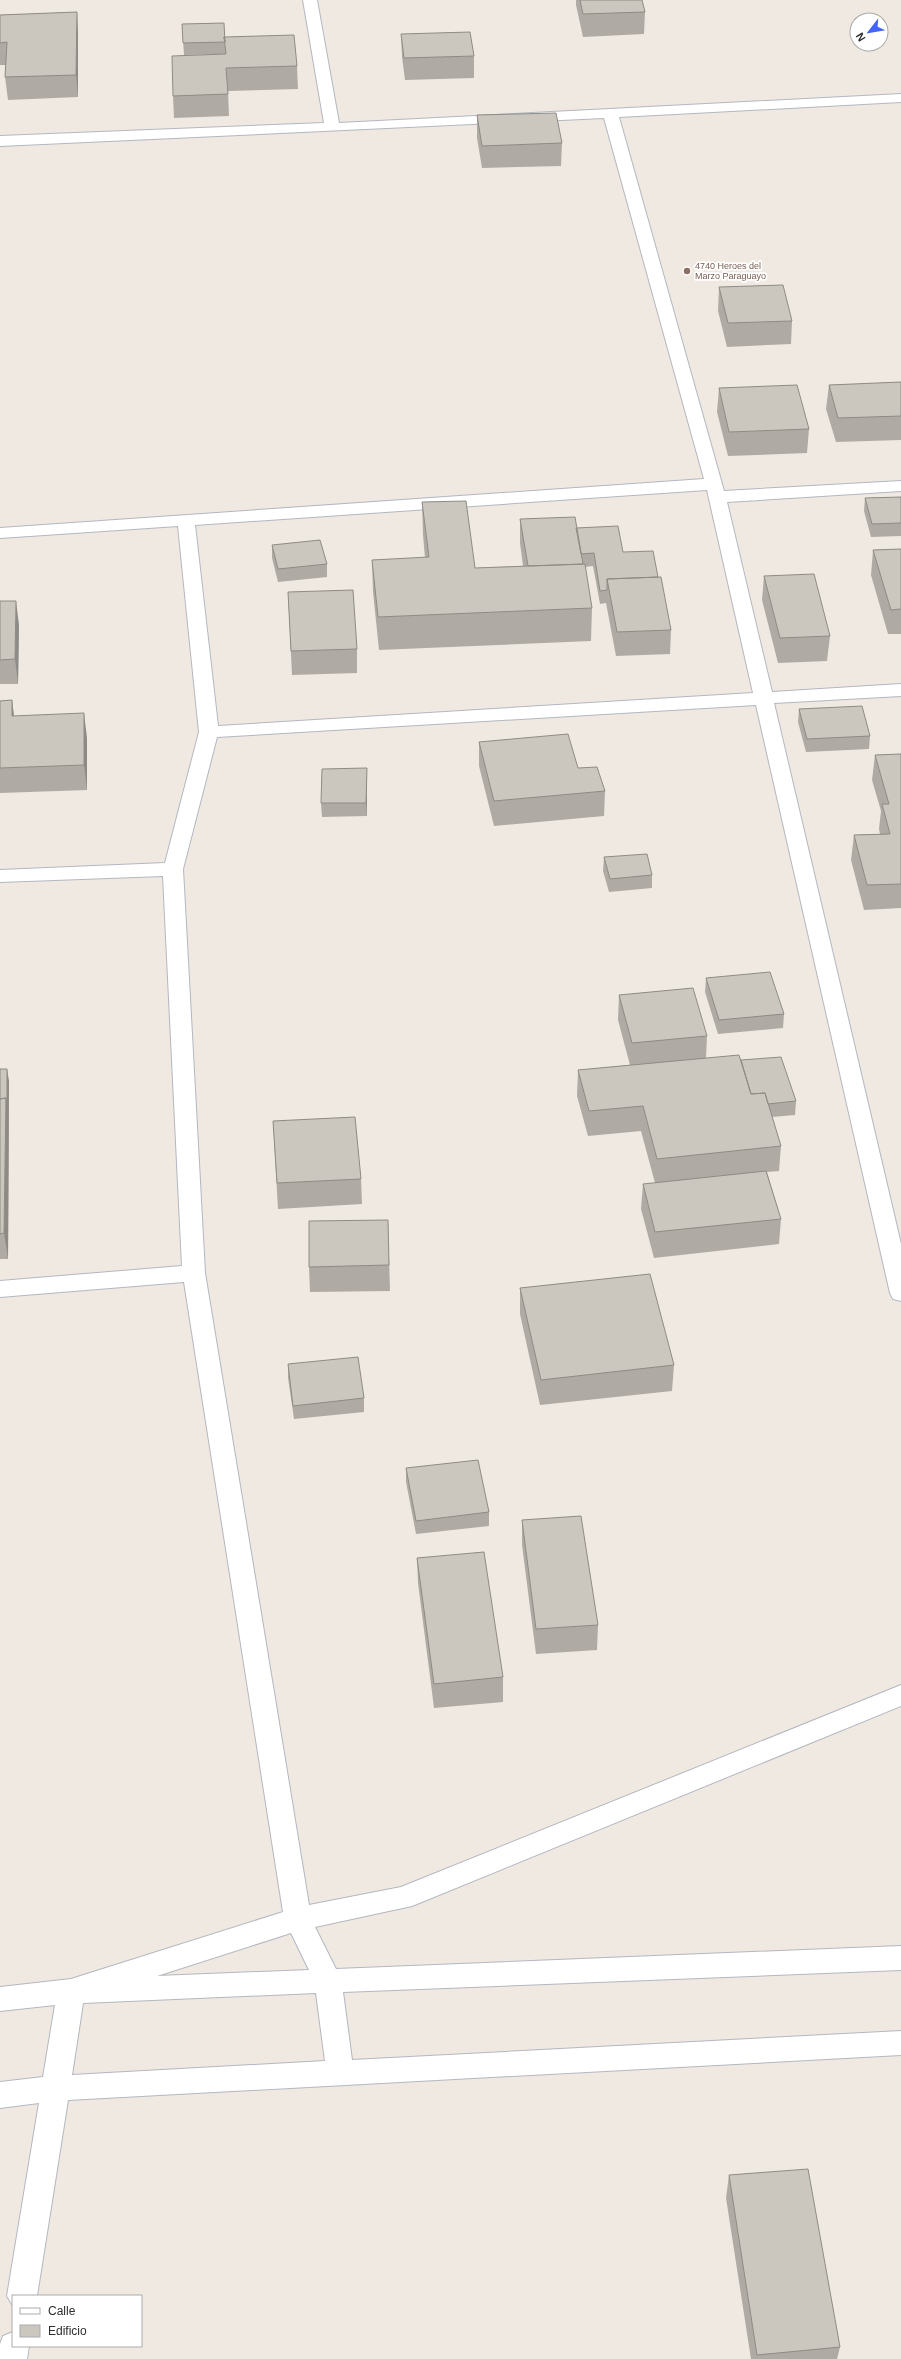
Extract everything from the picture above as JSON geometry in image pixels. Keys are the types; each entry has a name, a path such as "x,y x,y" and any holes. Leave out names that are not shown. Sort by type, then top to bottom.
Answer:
{"street":[{"path":"310,0 332,127"},
{"path":"0,141 332,127 901,98"},
{"path":"610,113 716,491 901,1293"},
{"path":"0,533 716,491 901,486"},
{"path":"186,522 208,732 173,869 194,1273 298,1919 328,1981 340,2072"},
{"path":"208,732 901,690"},
{"path":"0,876 173,869"},
{"path":"0,1289 194,1273"},
{"path":"71,1991 298,1919 403,1898 901,1695"},
{"path":"0,1999 71,1991 901,1958"},
{"path":"22,2295 71,1991"},
{"path":"0,2095 56,2088 901,2043"},
{"path":"12,2359 14,2347"}],"building":[{"path":"580,0 642,0 645,12 583,14"},
{"path":"77,12 76,75 5,77 7,42 0,43 0,15"},
{"path":"224,23 225,42 183,43 182,24"},
{"path":"470,32 474,56 404,58 401,34"},
{"path":"294,35 297,66 226,68 228,94 173,96 172,56 226,54 224,37"},
{"path":"556,113 562,143 482,146 477,115"},
{"path":"783,285 792,321 728,323 719,287"},
{"path":"901,382 901,416 838,418 829,385"},
{"path":"797,385 809,429 729,432 719,388"},
{"path":"901,497 901,523 872,524 865,498"},
{"path":"466,501 475,568 585,564 592,608 378,617 372,560 429,557 422,502"},
{"path":"575,517 583,564 528,566 520,519"},
{"path":"618,526 623,552 653,551 658,577 607,579 607,590 600,591 594,553 581,554 576,528"},
{"path":"320,540 327,564 278,569 272,545"},
{"path":"901,549 901,609 891,610 873,550"},
{"path":"814,574 830,636 780,638 764,576"},
{"path":"661,577 671,630 617,632 607,579"},
{"path":"353,590 357,649 291,651 288,592"},
{"path":"0,601 16,601 15,659 0,660"},
{"path":"12,700 12,716 84,713 84,765 0,768 0,701"},
{"path":"862,706 870,736 807,739 799,709"},
{"path":"568,734 578,768 597,767 605,791 494,801 479,742"},
{"path":"901,754 901,884 867,885 854,835 890,834 882,804 889,804 875,755"},
{"path":"367,768 366,803 321,803 322,769"},
{"path":"647,854 652,875 610,879 604,857"},
{"path":"770,972 784,1014 719,1020 706,978"},
{"path":"693,988 707,1036 632,1043 619,995"},
{"path":"739,1055 751,1094 765,1093 781,1146 657,1159 643,1106 589,1111 578,1070"},
{"path":"781,1057 796,1101 768,1104 765,1093 751,1094 741,1060"},
{"path":"0,1069 7,1069 7,1110 6,1098 0,1099"},
{"path":"6,1098 4,1233 0,1234 0,1099"},
{"path":"355,1117 361,1179 277,1183 273,1121"},
{"path":"766,1171 781,1219 655,1232 643,1184"},
{"path":"388,1220 389,1265 309,1267 309,1221"},
{"path":"650,1274 674,1365 541,1380 520,1288"},
{"path":"358,1357 364,1398 293,1406 288,1364"},
{"path":"478,1460 489,1512 416,1521 406,1468"},
{"path":"581,1516 598,1625 536,1629 522,1520"},
{"path":"484,1552 503,1677 434,1684 417,1558"},
{"path":"808,2169 840,2347 757,2355 729,2175"}],"place":[{"name":"4740 Heroes del Marzo Paraguayo","path":"687,271"}]}
